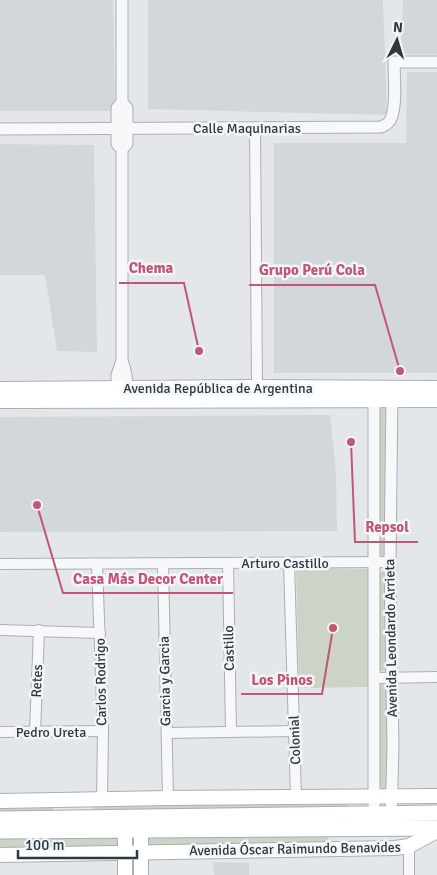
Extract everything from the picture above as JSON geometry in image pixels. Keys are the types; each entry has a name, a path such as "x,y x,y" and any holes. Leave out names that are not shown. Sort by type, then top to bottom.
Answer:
{"main road":[{"name":"Avenida República de Argentina","path":"0,401 257,387 374,394"},
{"name":"Avenida República de Argentina","path":"0,389 122,395 392,394 437,388"},
{"name":"Avenida República de Argentina","path":"392,394 437,400"},
{"path":"0,801 437,796"},
{"name":"Avenida Óscar Raimundo Benavides","path":"0,819 391,821 437,813"},
{"name":"Avenida Óscar Raimundo Benavides","path":"0,831 309,828 374,821"},
{"name":"Avenida Óscar Raimundo Benavides","path":"391,821 437,829"},
{"name":"Avenida Óscar Raimundo Benavides","path":"0,855 395,848 409,846 437,829"},
{"path":"125,830 125,875"},
{"path":"141,830 141,875"}],"street":[{"path":"122,0 122,102 117,108 122,128 117,144 122,150 122,361 125,368 122,395"},
{"name":"Calle Maquinarias","path":"0,129 381,127 388,124 394,107 394,62 437,62"},
{"path":"256,128 257,387"},
{"name":"Avenida Leondardo Arrieta","path":"374,394 374,821"},
{"name":"Avenida Leondardo Arrieta","path":"391,821 390,562 392,394"},
{"name":"Colonial","path":"289,562 296,797"},
{"name":"Arturo Castillo","path":"0,564 390,562"},
{"name":"Castillo","path":"228,563 231,732"},
{"name":"Carlos Rodrigo","path":"97,564 103,731 102,800"},
{"name":"Garcia y Garcia","path":"163,564 168,798"},
{"path":"0,630 100,633"},
{"name":"Retes","path":"35,731 39,630"},
{"path":"375,678 437,677"},
{"name":"Pedro Ureta","path":"0,732 103,731"},
{"path":"167,733 295,731"},
{"path":"409,846 409,875"}],"shaded area":[{"path":"0,0 113,0 115,111 0,111"},
{"path":"148,0 383,0 387,115 148,109"},
{"path":"403,0 437,0 437,54 401,54"},
{"path":"407,72 437,72 437,373 274,373 274,143 406,143"},
{"path":"0,144 94,145 97,352 57,351 45,275 0,275"},
{"path":"330,415 336,473 337,531 0,532 0,417"},
{"path":"213,862 249,863 249,875 214,875"}],"green space":[{"path":"387,404 388,557 379,558 378,406"},
{"path":"296,568 368,569 369,687 299,688"},
{"path":"385,572 389,671 380,671 379,669 379,574"},
{"path":"379,685 389,685 387,789 382,789 379,786"},
{"path":"345,800 346,806 93,812 93,804"},
{"path":"52,804 54,813 0,814 0,805"},
{"path":"147,835 327,835 329,839 324,844 148,848"},
{"path":"120,836 119,846 0,848 0,837"}],"place":[{"name":"Chema","path":"199,351"},
{"name":"Grupo Perú Cola","path":"400,371"},
{"name":"Repsol","path":"351,442"},
{"name":"Casa Más Decor Center","path":"37,505"},
{"name":"Los Pinos","path":"333,628"}]}
